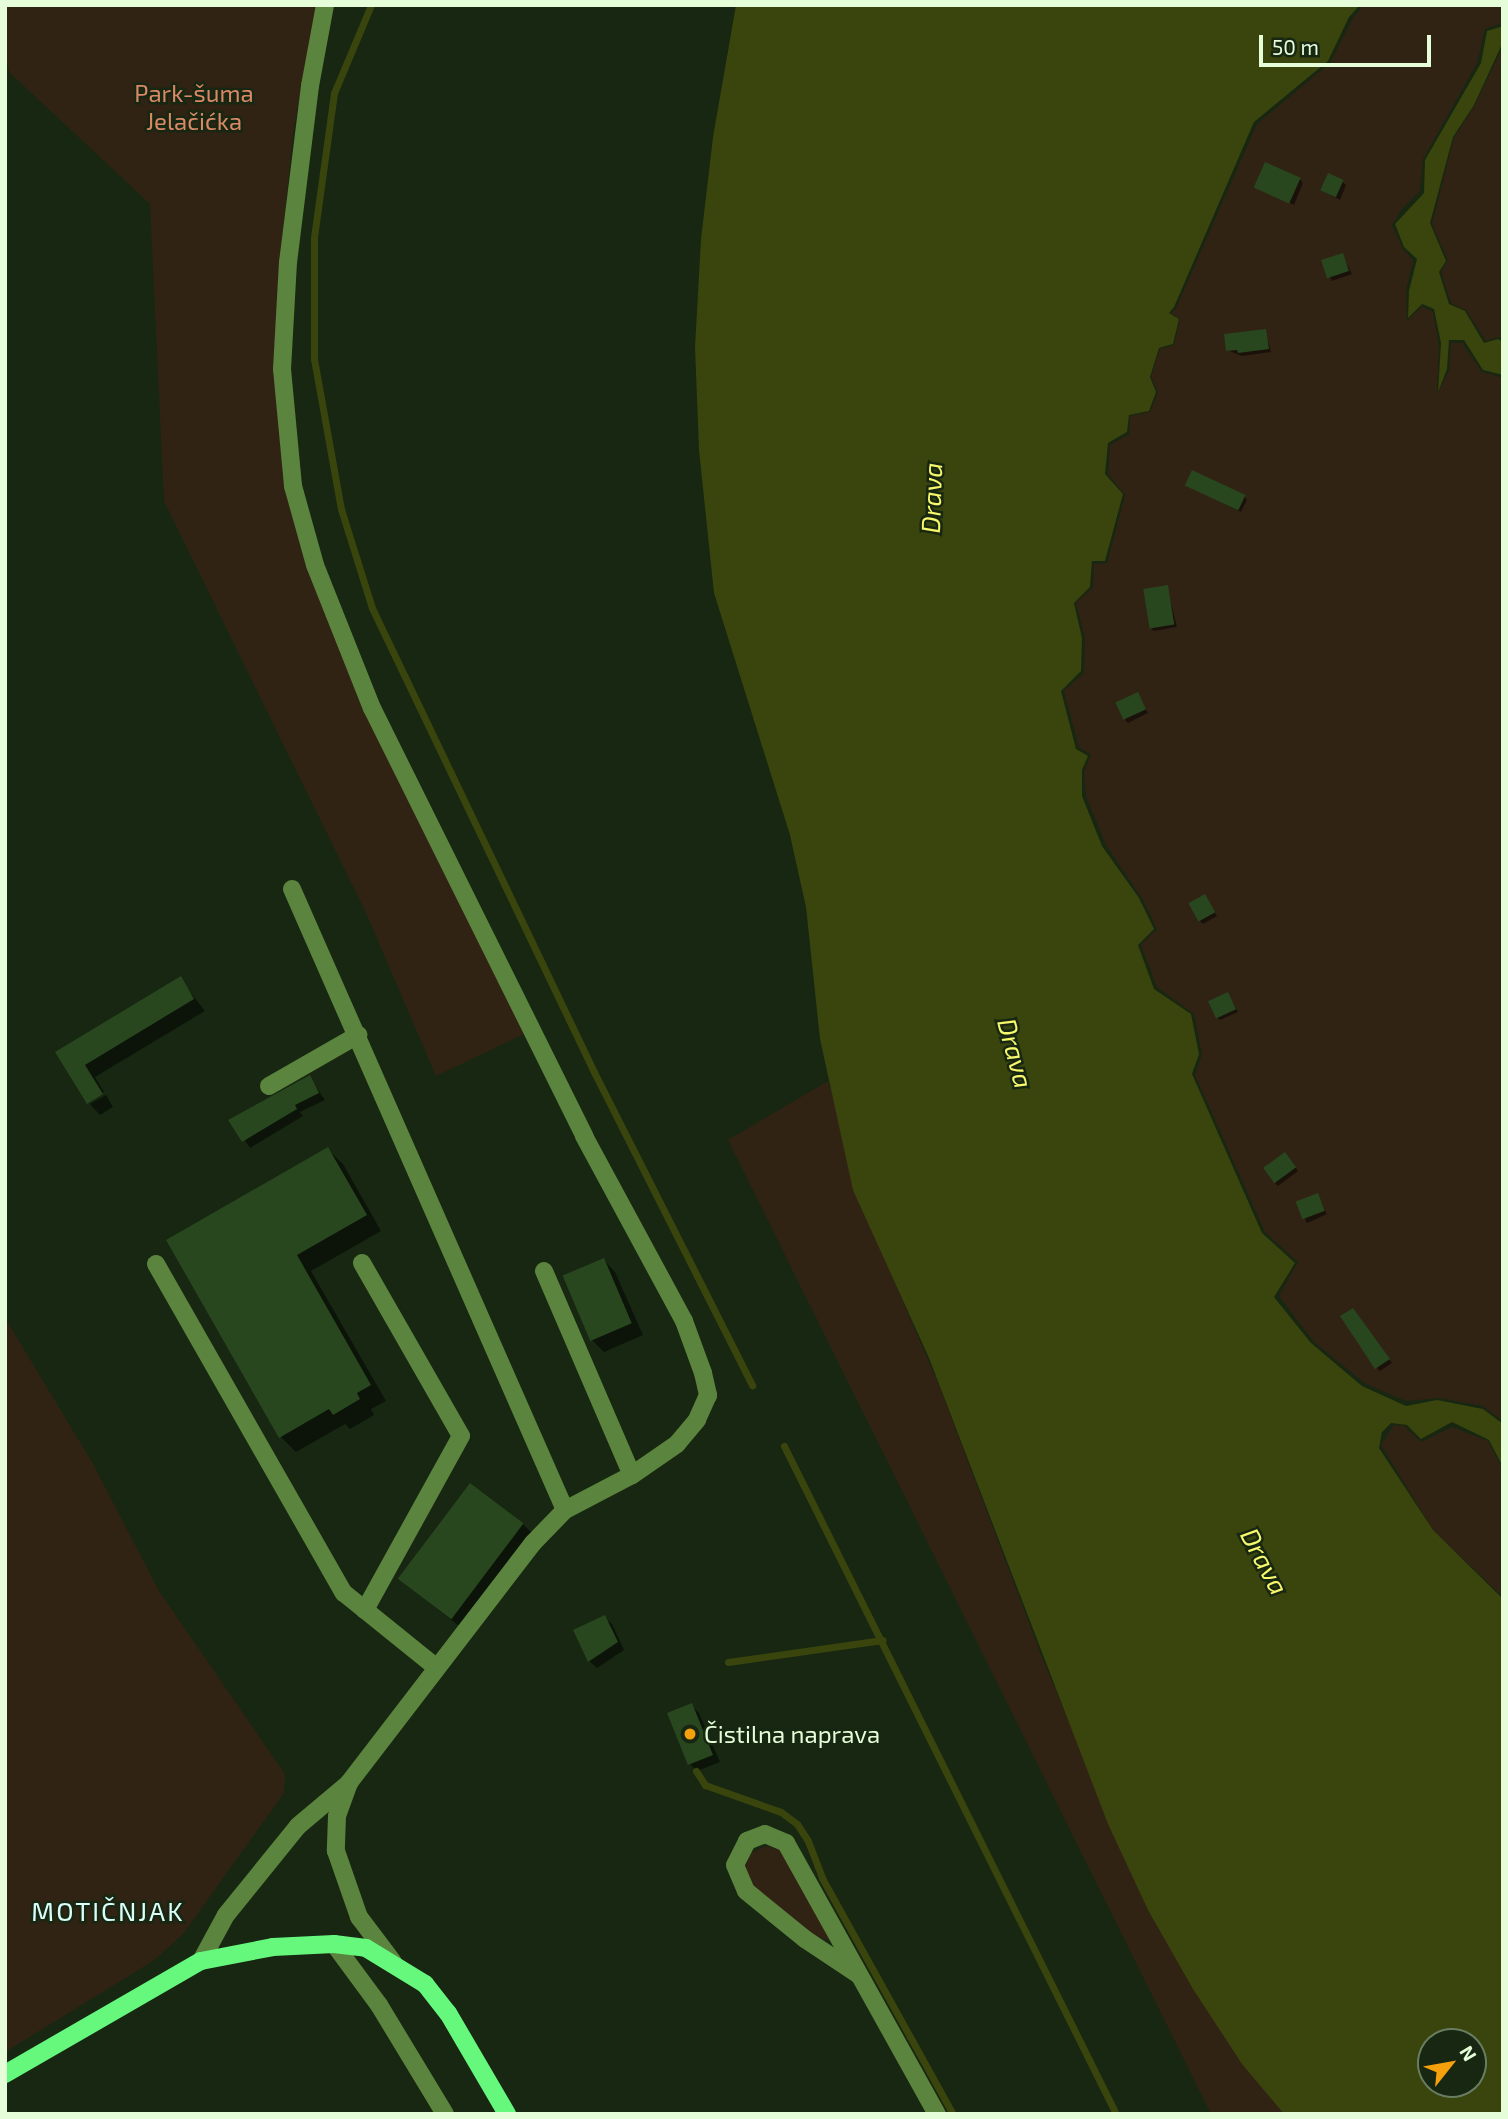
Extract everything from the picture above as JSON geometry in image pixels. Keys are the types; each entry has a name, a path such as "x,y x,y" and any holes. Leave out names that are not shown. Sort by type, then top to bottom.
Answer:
{"main road":[{"path":"5,2074 201,1961 272,1947 334,1944 366,1948 394,1962 425,1984 448,2013 507,2114"}],"street":[{"path":"201,1961 226,1915 298,1826 349,1783 496,1587 565,1510 632,1475 677,1444 697,1420 708,1395 704,1373 684,1321 584,1136 373,708 315,565 293,486 282,369 287,276 310,86 324,5"},
{"path":"292,888 565,1510"},
{"path":"269,1086 358,1035"},
{"path":"362,1263 461,1436 365,1609"},
{"path":"156,1264 344,1593 437,1668"},
{"path":"544,1271 632,1475"},
{"path":"349,1783 337,1816 336,1851 359,1917 394,1962"},
{"path":"859,1975 805,1940 746,1891 735,1864 747,1841 765,1834 786,1843 936,2114"},
{"path":"334,1944 379,2005 444,2114"}],"green space":[{"name":"Park-šuma Jelačićka","path":"5,5 316,5 293,134 281,251 289,495 382,738 524,1034 436,1076 367,915 164,501 150,204 9,72 5,52"},
{"path":"1364,5 1503,5 1503,23 1485,29 1477,63 1423,159 1420,191 1401,210 1392,225 1403,249 1413,260 1406,291 1407,321 1422,306 1433,312 1439,346 1437,394 1449,371 1451,343 1462,343 1482,372 1503,378 1503,1421 1483,1406 1439,1398 1406,1401 1366,1384 1314,1342 1279,1296 1298,1262 1265,1232 1195,1075 1202,1054 1194,1014 1157,987 1141,945 1157,929 1143,900 1106,845 1086,796 1084,771 1091,755 1079,747 1064,691 1084,673 1085,638 1076,603 1093,587 1094,564 1107,563 1125,495 1108,474 1110,445 1129,434 1130,416 1150,412 1158,392 1151,377 1160,349 1174,345 1180,319 1171,313 1176,308 1257,124 1330,63 1353,18"},
{"path":"1503,46 1503,339 1498,337 1486,341 1466,310 1451,303 1441,272 1448,260 1432,224 1454,138 1475,105"},
{"path":"828,1081 875,1237 941,1390 1041,1655 1148,1910 1302,2114 1211,2114 728,1140"},
{"path":"5,1318 92,1462 159,1591 285,1774 284,1793 183,1934 153,1961 5,2052"},
{"path":"1394,1425 1404,1426 1421,1442 1452,1427 1488,1441 1503,1470 1503,1597 1433,1530 1381,1445"},
{"path":"766,1846 780,1850 792,1864 831,1941 808,1934 754,1890 745,1868 751,1853"}],"water":[{"name":"Drava","path":"736,5 1360,5 1349,17 1328,61 1254,122 1174,307 1169,313 1179,319 1173,344 1159,348 1150,377 1156,392 1149,411 1129,415 1127,432 1108,443 1105,474 1123,494 1105,561 1092,561 1090,587 1074,603 1082,638 1081,671 1061,691 1076,749 1088,756 1082,770 1082,796 1102,846 1139,898 1154,929 1138,945 1154,989 1191,1014 1199,1054 1192,1074 1262,1233 1295,1263 1274,1297 1311,1343 1362,1386 1406,1406 1437,1400 1483,1409 1503,1424 1503,1467 1489,1440 1452,1422 1421,1439 1407,1425 1391,1423 1382,1432 1379,1448 1433,1530 1503,1599 1503,2114 1284,2114 1242,2064 1193,1989 1148,1910 1108,1824 929,1358 853,1190 820,1039 806,907 790,835 714,593 699,450 695,347 701,239 713,137"},
{"path":"1503,26 1503,42 1474,105 1453,137 1430,223 1446,261 1439,272 1449,304 1465,311 1484,343 1498,339 1503,342 1503,375 1483,370 1464,340 1449,340 1447,369 1438,392 1441,343 1434,309 1422,304 1408,318 1409,291 1417,259 1404,247 1395,224 1424,193 1425,160 1481,63 1487,31"}],"building":[{"path":"1265,162 1301,178 1289,203 1254,188"},
{"path":"1328,173 1344,180 1336,197 1320,190"},
{"path":"1343,253 1349,271 1327,278 1321,260"},
{"path":"1266,329 1269,349 1238,353 1237,350 1226,351 1224,334"},
{"path":"1192,470 1245,495 1238,510 1185,485"},
{"path":"1168,585 1174,625 1150,628 1143,589"},
{"path":"1138,692 1146,709 1123,720 1115,703"},
{"path":"1205,894 1215,912 1199,922 1188,903"},
{"path":"181,976 194,999 85,1065 103,1094 87,1104 55,1052"},
{"path":"1228,992 1236,1009 1216,1019 1208,1001"},
{"path":"310,1075 319,1093 295,1105 297,1109 242,1142 228,1120"},
{"path":"328,1147 367,1215 297,1255 371,1385 357,1393 360,1399 333,1415 329,1409 279,1438 166,1240"},
{"path":"1285,1152 1296,1167 1274,1183 1263,1168"},
{"path":"1318,1193 1325,1211 1302,1219 1296,1202"},
{"path":"604,1258 632,1323 590,1341 563,1276"},
{"path":"1353,1308 1390,1359 1375,1369 1340,1316"},
{"path":"470,1483 524,1523 451,1619 398,1579"},
{"path":"605,1615 618,1642 588,1662 573,1630"},
{"name":"Čistilna naprava","path":"692,1703 713,1755 688,1765 667,1713"}],"waterway":[{"path":"371,5 334,93 314,238 314,359 341,509 372,608 594,1072 752,1385"},
{"path":"784,1446 1116,2114"},
{"path":"728,1662 882,1640"},
{"path":"696,1771 705,1785 781,1812 797,1824 808,1841 822,1878 953,2114"}],"place":[{"name":"Čistilna naprava","path":"690,1734"}],"district":[{"name":"MOTIČNJAK","path":"108,1911"}]}
